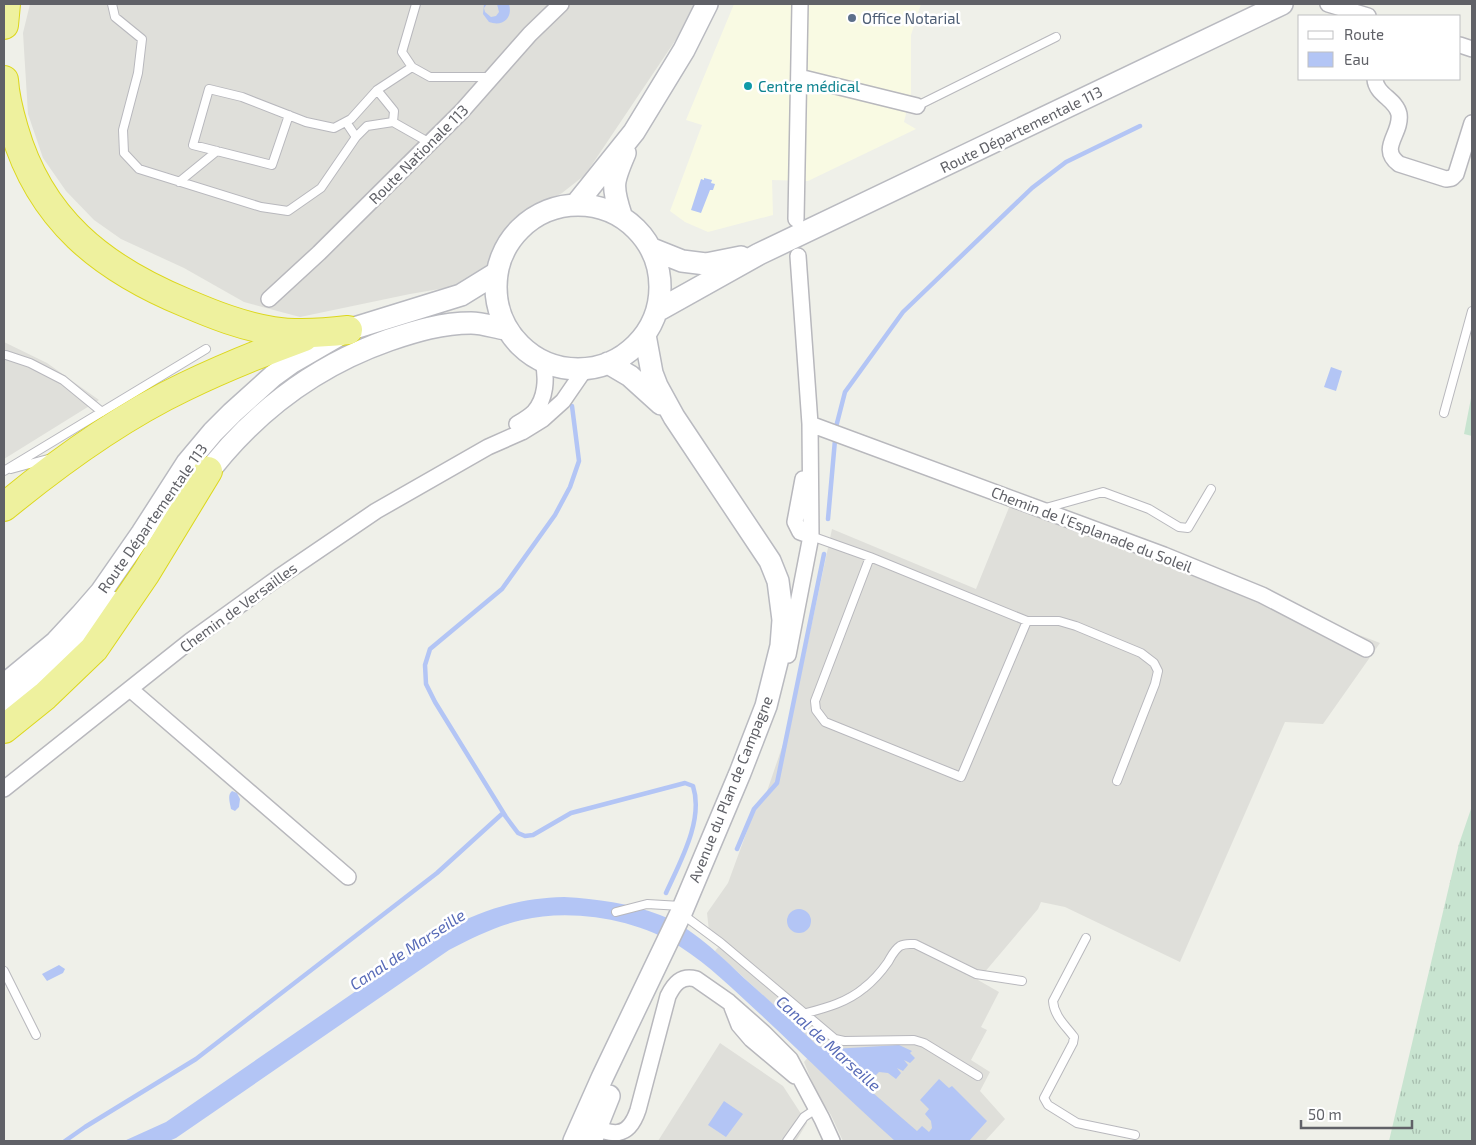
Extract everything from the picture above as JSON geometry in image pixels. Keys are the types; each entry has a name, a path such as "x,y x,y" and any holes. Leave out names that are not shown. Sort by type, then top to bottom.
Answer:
{"highway":[{"path":"4,25 6,4"},
{"path":"4,80 5,96 21,153 41,193 74,235 101,258 137,280 203,311 251,326 274,331 312,334 348,330"},
{"path":"4,507 76,451 137,413 184,387 257,355 312,334"},
{"path":"4,729 53,689 94,649 135,590 208,471"}],"main road":[{"path":"577,203 634,132 684,50 707,4"},
{"name":"Route Départementale 113","path":"657,312 759,254 1282,4"},
{"path":"621,215 616,201 614,178 634,132"},
{"name":"Route Départementale 113","path":"577,203 597,205 621,215 646,239 652,249 659,269 661,289 653,324 645,335 627,352 608,363 583,372 563,369 543,362 523,350 505,329 495,294 496,274 507,249 520,231 536,218 548,212 577,203"},
{"name":"Route Départementale 113","path":"652,249 682,261 706,264 759,254"},
{"name":"Route Départementale 113","path":"4,685 56,642 101,592 187,464 219,426 273,376 291,363 348,330 461,295 496,274"},
{"name":"Route Départementale 113","path":"4,701 28,685 68,653 103,615 208,471 263,412 297,386 333,364 369,347 414,331 444,325 472,323 505,329"},
{"name":"Avenue du Plan de Campagne","path":"586,1134 602,1078 680,914 740,773 766,706 781,646 783,620 778,581 770,561 674,417 656,386 645,335"},
{"name":"Avenue du Plan de Campagne","path":"608,363 643,386 674,417"}],"street":[{"name":"Route Nationale 113","path":"269,299 319,253 462,111 530,34 561,4"},
{"path":"796,219 800,4"},
{"path":"1328,4 1365,15"},
{"path":"798,77 917,106"},
{"path":"1375,80 1375,85 1398,112 1399,122 1390,148 1390,154 1393,160 1399,164 1446,179 1452,178 1456,174 1472,123"},
{"path":"766,706 780,678 788,656 811,536 800,532 796,522 810,446 798,256"},
{"name":"Chemin de Versailles","path":"488,447 533,413 542,400 546,373 543,362"},
{"name":"Chemin de Versailles","path":"4,789 190,641 327,544 376,511 488,447 522,432 543,419 563,401 583,372"},
{"name":"Chemin de l'Esplanade du Soleil","path":"810,424 1164,554 1262,595 1366,649"},
{"path":"130,689 348,877"},
{"path":"586,1134 621,1133 631,1126 635,1118 668,996 677,982 686,977 696,979 730,1002 790,1059 832,1141"}],"lane":[{"path":"112,4 115,17 142,39 138,73 123,130 124,153 139,170 261,207 288,212 321,188 356,137 368,126 393,122 430,143"},
{"path":"416,4 402,52 412,68 430,76 492,76"},
{"path":"917,106 1056,37"},
{"path":"289,115 272,165 193,145 209,89 242,97 289,115 306,122 334,128 351,119 377,90 412,68"},
{"path":"377,90 394,111 393,122"},
{"path":"346,122 356,137"},
{"path":"179,182 217,151"},
{"path":"1444,413 1472,311"},
{"path":"4,471 206,349"},
{"path":"6,355 30,362 63,380 102,412"},
{"path":"4,471 76,451"},
{"path":"1041,509 1103,492 1149,509 1179,527 1188,528 1211,489"},
{"path":"811,536 870,557 1027,620 1059,621 1141,652 1154,663 1158,671 1155,684 1117,781"},
{"path":"870,557 815,701 816,710 825,722 952,774 961,777 1027,620"},
{"path":"616,912 647,904 680,914 722,943 803,1014 835,1039 844,1041 905,1038 914,1040 924,1043 978,1076"},
{"path":"1086,938 1053,1001 1058,1018 1074,1038 1044,1098 1048,1105 1077,1123 1135,1135"},
{"path":"803,1014 828,1008 863,989 876,977 894,952 900,946 907,943 915,944 976,974 1022,981"},
{"path":"4,971 36,1034"},
{"path":"787,1141 804,1117 816,1109"}],"shaded area":[{"path":"30,4 696,4 689,20 585,175 562,193 516,220 489,263 476,278 463,285 300,317 244,302 184,268 121,239 94,220 66,191 43,158 28,114 23,33"},
{"path":"734,4 921,4 911,35 911,93 904,122 916,129 808,181 772,180 773,215 708,232 685,222 670,211 702,125 686,120"},
{"path":"4,342 47,363 99,400 4,459"},
{"path":"1010,505 1129,546 1380,643 1323,724 1285,722 1180,962 1065,907 1041,902 1038,909 978,980 999,992 981,1027 987,1030 971,1060 990,1072 980,1091 1005,1119 985,1141 843,1141 831,1115 817,1094 804,1062 818,1046 715,951 724,940 709,931 707,913 728,883 754,812 764,800 791,721 832,529 976,589"},
{"path":"720,1043 783,1086 807,1123 796,1141 658,1141"}],"green space":[{"path":"1472,393 1472,436 1464,434"},
{"path":"1472,806 1472,1141 1389,1141 1459,844"}],"water":[{"path":"484,4 487,4 484,8 485,12 491,17 496,16 499,12 497,4 509,4 510,13 503,22 489,22 483,14"},
{"path":"704,178 712,180 711,183 715,184 713,190 710,190 701,213 691,210 701,179 704,180"},
{"path":"1331,367 1342,371 1336,391 1324,387"},
{"path":"232,791 237,793 240,799 239,807 235,811 231,809 230,795"},
{"path":"564,897 601,900 636,907 672,920 684,927 716,952 818,1046 833,1049 899,1045 912,1051 910,1053 915,1058 910,1063 904,1060 908,1065 903,1071 897,1068 901,1073 896,1079 888,1073 879,1072 865,1086 917,1131 922,1126 929,1132 932,1128 931,1121 925,1114 929,1109 920,1100 939,1079 949,1088 952,1086 987,1121 969,1141 895,1141 731,987 690,953 662,937 624,923 603,918 561,915 512,923 484,933 449,950 176,1138 169,1141 124,1141 166,1122 446,929 489,910 517,902"},
{"path":"799,909 807,913 811,921 807,929 799,933 791,929 787,921 791,913"},
{"path":"59,965 65,969 63,973 47,981 42,974"},
{"path":"724,1101 743,1114 726,1137 708,1125"}],"waterway":[{"path":"836,427 845,392 903,312 1032,188 1066,162 1140,126"},
{"path":"572,406 579,461 570,487 555,515 502,589 430,649 425,665 426,684 435,702 506,817 518,833 525,836 533,835 571,813 685,783 693,786 696,799 693,827 684,854 666,893"},
{"path":"828,519 835,440"},
{"path":"737,849 754,809 777,783 824,554"},
{"path":"65,1141 196,1059 437,873 503,813"}],"place":[{"name":"Office Notarial","path":"852,18"},
{"name":"Centre médical","path":"748,86"}],"water label":[{"name":"Canal de Marseille","path":"407,949"},
{"name":"Canal de Marseille","path":"829,1043"}]}
